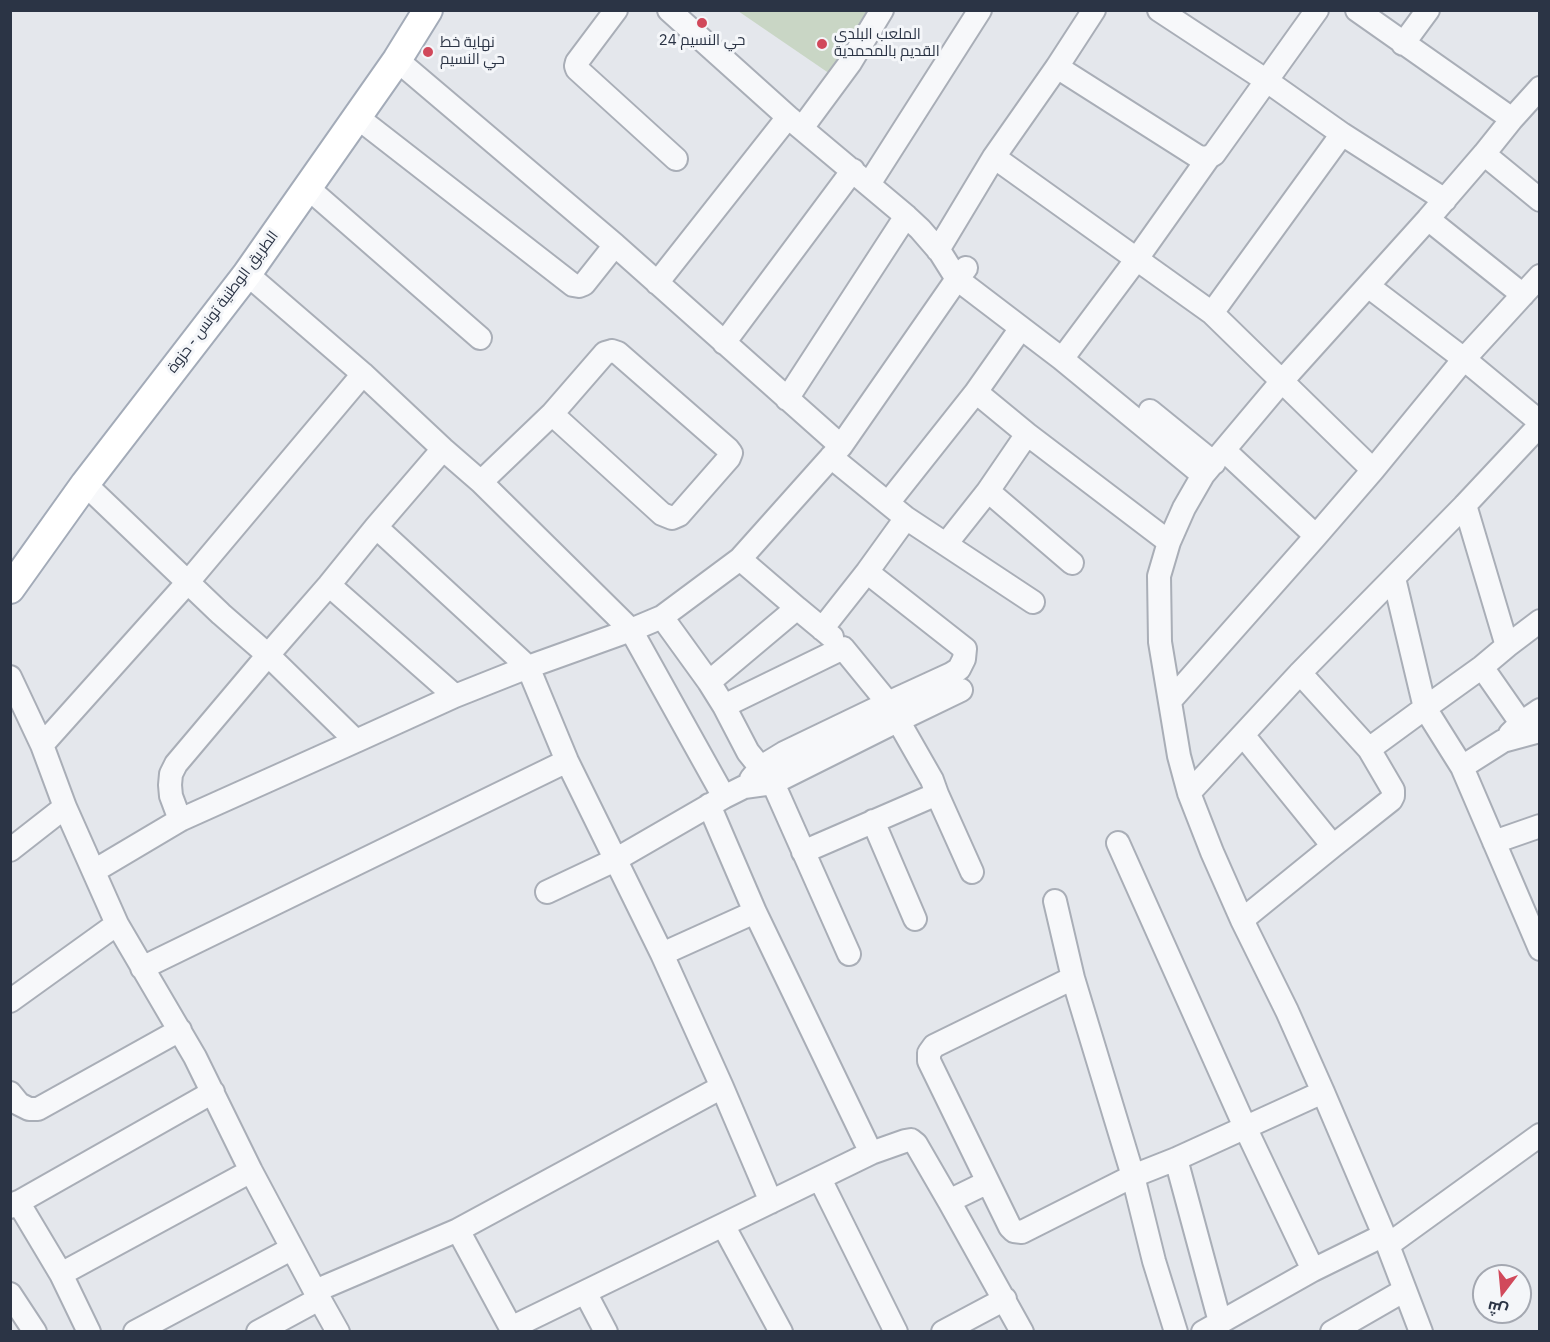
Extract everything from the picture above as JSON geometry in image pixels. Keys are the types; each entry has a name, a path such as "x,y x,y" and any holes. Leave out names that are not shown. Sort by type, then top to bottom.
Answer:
{"main road":[{"name":"الطريق الوطنية تونس - حزوة","path":"10,589 85,484 247,274 397,60 428,10"}],"street":[{"path":"616,10 577,62 577,69 676,159"},
{"path":"669,10 795,123 906,216 962,274 1021,328 1067,353"},
{"path":"657,283 850,63 882,10"},
{"path":"724,343 860,177 980,10"},
{"path":"939,251 994,157 1094,10"},
{"path":"1159,10 1445,201"},
{"path":"1067,353 1317,10"},
{"path":"1357,10 1512,119"},
{"path":"1403,44 1428,10"},
{"path":"397,60 615,245 787,399 888,503 906,518 1033,602"},
{"path":"1057,67 1197,156 1209,157"},
{"path":"1421,1332 1386,1240 1323,1092 1287,1011 1242,920 1189,793 1179,756 1160,642 1159,576 1169,542 1184,507 1214,463 1282,381 1445,201 1539,88"},
{"path":"357,117 573,285 584,284 615,245"},
{"path":"1212,313 1342,134"},
{"path":"1484,154 1539,200"},
{"path":"994,157 1212,313 1373,470"},
{"path":"308,188 480,338"},
{"path":"787,399 906,216"},
{"path":"1428,219 1523,295"},
{"path":"247,274 363,374 481,482 631,630 716,801 755,912 871,1153"},
{"path":"962,274 1214,463 1316,536"},
{"path":"94,872 180,820 454,696 662,617 740,559 836,452 962,274"},
{"path":"1170,701 1373,470 1464,359 1539,276"},
{"path":"1189,793 1300,673 1466,505 1539,424 1464,359 1368,286"},
{"path":"888,503 976,392 1021,328"},
{"path":"481,482 552,414 605,353 612,351 618,353 731,453 679,515 672,518 662,514 552,414"},
{"path":"42,745 188,582 363,374"},
{"path":"976,392 1027,434 1169,542"},
{"path":"946,544 988,491 1027,434"},
{"path":"180,820 171,796 170,785 171,774 176,764 443,449"},
{"path":"85,484 221,614 268,655 356,741"},
{"path":"988,491 1072,563"},
{"path":"1466,505 1507,646"},
{"path":"822,629 906,518"},
{"path":"376,527 528,667 567,761 662,954 771,1202"},
{"path":"740,559 843,648 892,712 932,780 972,872"},
{"path":"547,892 615,860 716,801 892,712 959,669 966,649 867,572"},
{"path":"1394,578 1425,708 1462,767 1494,842 1534,922 1539,949"},
{"path":"329,585 454,696"},
{"path":"709,682 797,608"},
{"path":"662,617 709,682 748,752 767,775 849,954"},
{"path":"1369,749 1538,625"},
{"path":"724,706 843,648"},
{"path":"1462,767 1533,721 1482,668"},
{"path":"1242,920 1391,800 1393,796 1393,790 1369,749 1300,673"},
{"path":"10,676 42,745 64,807 117,924 180,1030 291,1249 338,1332"},
{"path":"892,712 961,690"},
{"path":"1243,735 1333,846"},
{"path":"142,968 567,761"},
{"path":"803,852 937,794"},
{"path":"10,850 64,807"},
{"path":"873,821 915,919"},
{"path":"1494,842 1539,826"},
{"path":"1118,843 1245,1127 1313,1270"},
{"path":"1055,901 1073,978 1133,1176 1154,1261 1176,1332"},
{"path":"662,954 755,912"},
{"path":"10,1001 117,924"},
{"path":"1073,978 934,1046 929,1053 929,1061 1014,1231 1022,1232 1133,1176 1176,1159 1323,1092"},
{"path":"10,1093 19,1104 29,1109 38,1109 180,1030"},
{"path":"258,1332 317,1295 458,1230 722,1087"},
{"path":"89,1332 61,1274 14,1205 213,1092"},
{"path":"1176,1159 1211,1327 1313,1270 1386,1240 1454,1199 1539,1135"},
{"path":"458,1230 507,1330 871,1153 911,1140 916,1144 949,1201 1022,1332"},
{"path":"61,1274 251,1171"},
{"path":"820,1179 896,1332"},
{"path":"949,1201 988,1182"},
{"path":"723,1225 781,1332"},
{"path":"135,1332 291,1249"},
{"path":"1332,1332 1405,1290"},
{"path":"585,1292 606,1332"},
{"path":"11,1297 35,1332"},
{"path":"943,1332 1005,1299"}],"green space":[{"name":"الملعب البلدي القديم بالمحمدية","path":"738,11 879,11 836,78"}],"place":[{"name":"حي النسيم 24","path":"702,23"},
{"name":"الملعب البلدي القديم بالمحمدية","path":"822,44"},
{"name":"نهاية خط حي النسيم","path":"428,52"}]}
